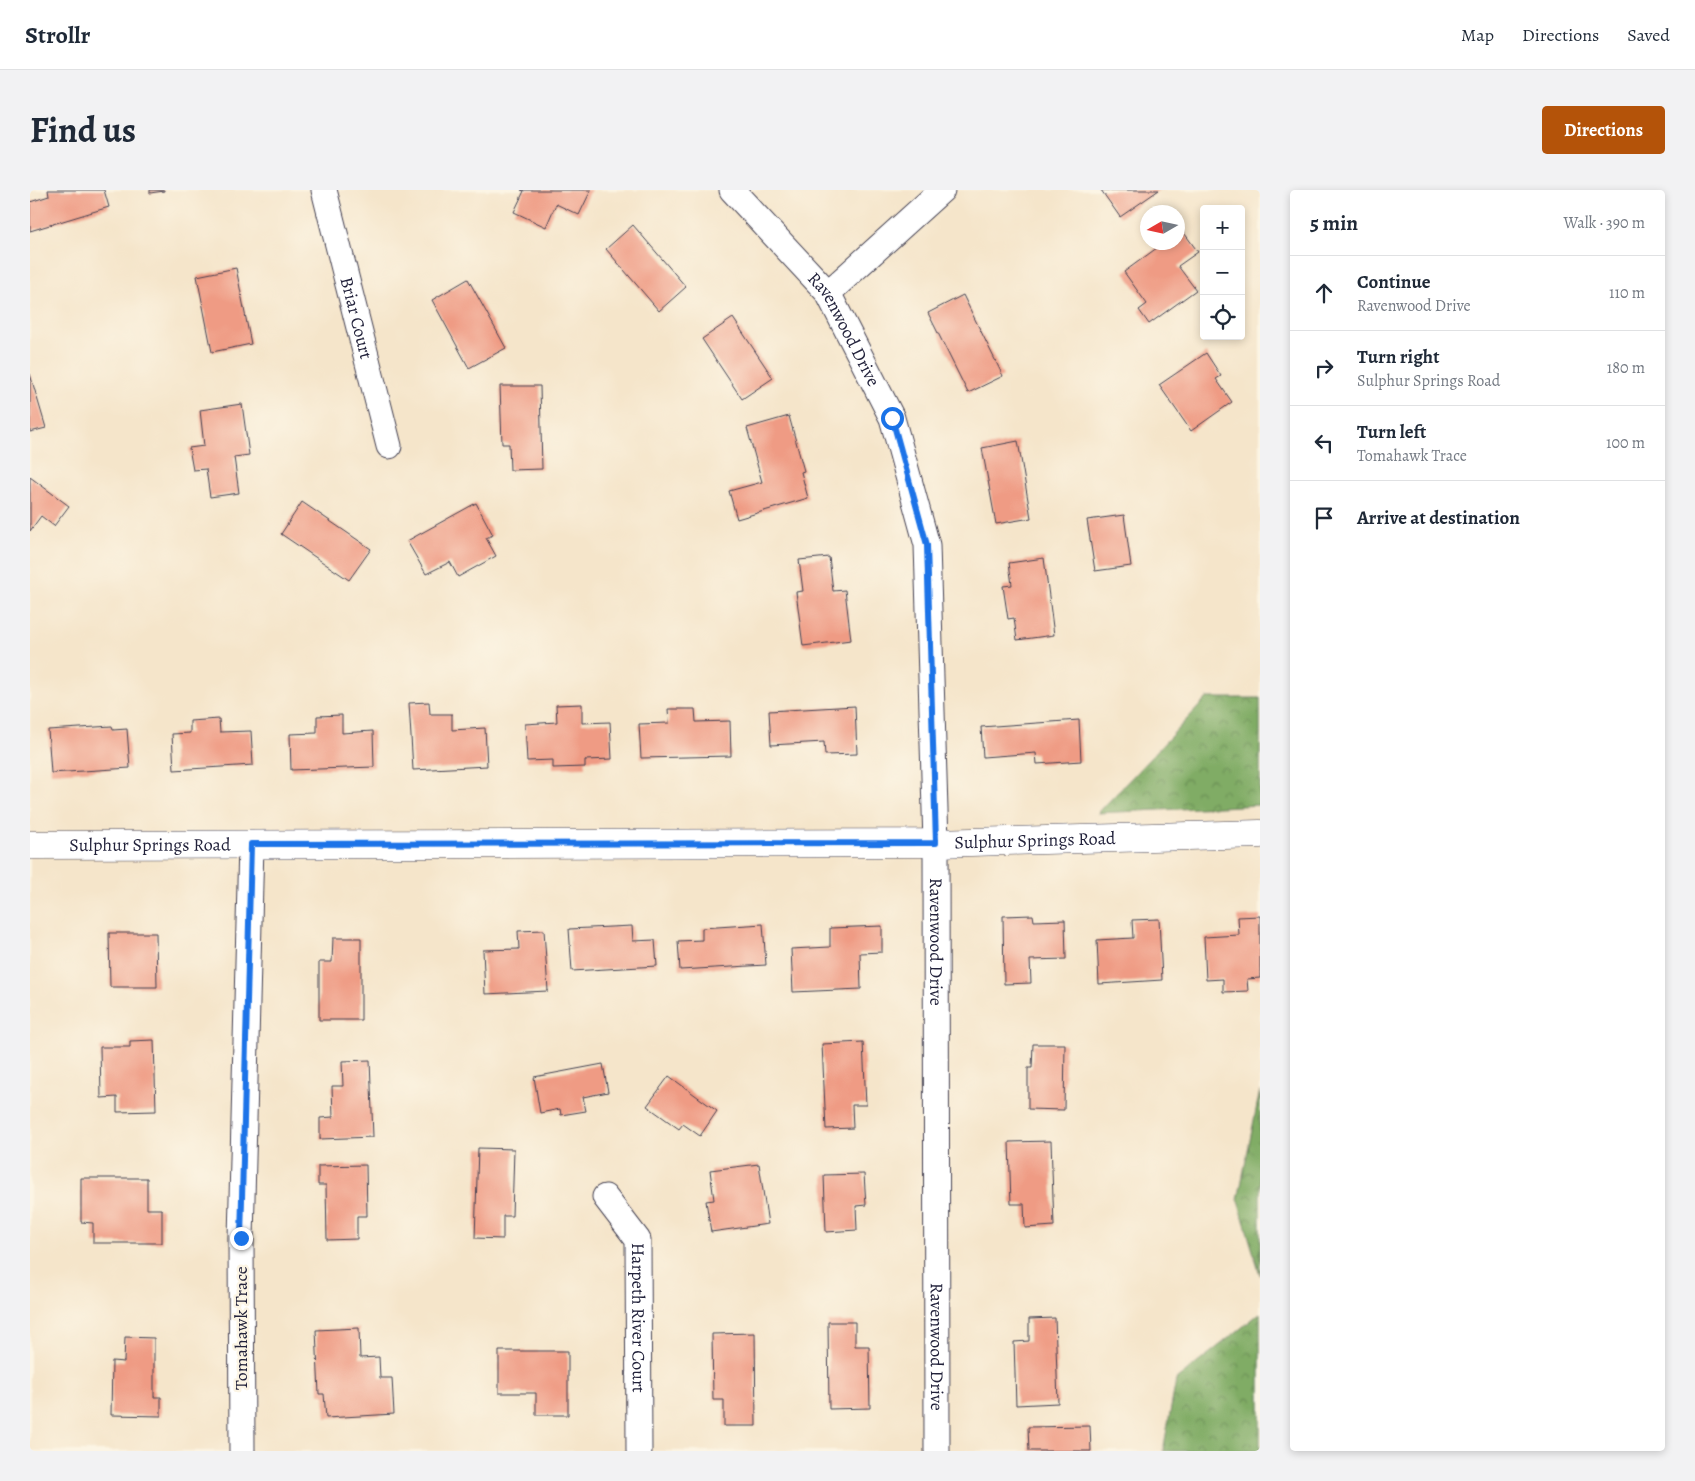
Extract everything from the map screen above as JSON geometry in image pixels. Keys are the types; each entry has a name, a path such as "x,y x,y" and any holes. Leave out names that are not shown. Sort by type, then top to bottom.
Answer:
{"street":[{"name":"Briar Court","path":"324,190 389,446"},
{"name":"Ravenwood Drive","path":"732,190 828,293 892,418 927,545 936,843 937,1451"},
{"path":"828,293 942,190"},
{"name":"Sulphur Springs Road","path":"30,845 936,843 1260,834"},
{"name":"Tomahawk Trace","path":"242,1451 241,1238 251,844"},
{"name":"Harpeth River Court","path":"605,1197 638,1240 639,1451"}],"green space":[{"path":"1207,698 1260,698 1260,805 1098,813"},
{"path":"1260,1090 1260,1275 1238,1200"},
{"path":"1260,1313 1260,1451 1163,1451 1176,1380"}],"building":[{"path":"48,190 104,190 109,207 30,231 30,202 49,196"},
{"path":"150,190 164,190 164,191 150,193"},
{"path":"521,190 591,190 579,215 556,204 546,227 514,212 524,191"},
{"path":"1101,190 1159,190 1120,217"},
{"path":"633,225 686,287 659,311 606,249"},
{"path":"1185,234 1198,252 1178,266 1196,290 1149,324 1139,310 1147,304 1124,272 1154,250 1185,250"},
{"path":"236,268 251,344 212,352 197,276"},
{"path":"468,279 506,348 469,368 432,300"},
{"path":"963,295 1003,376 968,393 928,313"},
{"path":"733,318 773,378 742,399 702,339"},
{"path":"1206,353 1221,376 1216,379 1232,402 1191,431 1159,385"},
{"path":"30,374 46,428 30,432"},
{"path":"500,386 540,386 542,469 510,470 509,444 502,444"},
{"path":"242,404 249,455 234,457 239,493 210,497 206,469 193,470 189,448 204,446 200,410"},
{"path":"789,416 804,471 801,472 808,498 737,519 729,491 762,482 747,428"},
{"path":"1018,441 1031,518 996,524 982,448"},
{"path":"30,477 69,506 54,526 41,516 30,531"},
{"path":"302,502 371,549 349,580 281,534"},
{"path":"476,503 493,535 486,538 496,556 458,577 450,562 426,574 407,541"},
{"path":"1124,515 1131,566 1095,571 1087,520"},
{"path":"829,557 833,591 845,590 851,640 803,646 796,592 803,591 799,560"},
{"path":"1044,558 1054,635 1017,640 1014,618 1008,619 1003,586 1012,585 1009,563"},
{"path":"429,702 430,714 452,714 452,730 485,728 487,766 413,770 409,703"},
{"path":"582,704 582,723 610,722 612,759 585,760 585,767 553,768 553,760 527,761 525,724 557,722 556,705"},
{"path":"855,706 857,754 825,755 824,742 771,745 769,711"},
{"path":"668,709 695,709 696,722 730,721 731,756 641,758 639,724 669,723"},
{"path":"342,715 342,733 373,731 374,767 291,770 290,734 317,733 317,716"},
{"path":"219,719 220,732 251,731 253,765 174,770 172,734 190,733 190,721"},
{"path":"1079,720 1081,761 1037,764 1036,753 983,757 981,727"},
{"path":"112,726 113,730 127,729 130,768 51,773 48,730"},
{"path":"1033,915 1034,921 1065,920 1066,959 1030,960 1031,983 1004,984 1003,916"},
{"path":"1260,916 1260,978 1247,979 1248,991 1223,992 1223,979 1206,980 1204,937 1239,935 1238,917"},
{"path":"1159,919 1162,980 1099,984 1097,940 1133,938 1132,920"},
{"path":"763,924 766,965 680,970 678,941 702,940 702,928"},
{"path":"632,926 633,941 655,940 657,966 572,971 569,929"},
{"path":"882,926 882,952 860,953 861,989 793,992 791,949 830,947 830,928"},
{"path":"544,930 548,991 485,994 483,950 519,949 518,931"},
{"path":"109,933 156,933 157,987 110,987"},
{"path":"333,938 361,938 361,1020 319,1020 319,962 332,962"},
{"path":"154,1040 156,1111 117,1112 117,1097 101,1098 100,1047 130,1047 130,1041"},
{"path":"863,1042 866,1105 852,1105 853,1128 826,1129 822,1044"},
{"path":"1033,1044 1065,1044 1064,1110 1028,1109 1028,1068 1032,1068"},
{"path":"370,1060 373,1137 320,1139 320,1118 333,1117 332,1086 343,1086 342,1061"},
{"path":"603,1064 608,1092 583,1097 586,1111 561,1115 560,1109 540,1113 534,1077"},
{"path":"669,1076 717,1111 700,1136 683,1124 679,1129 647,1106"},
{"path":"1051,1141 1054,1226 1025,1228 1024,1204 1011,1204 1009,1142"},
{"path":"478,1148 514,1149 512,1216 503,1216 503,1239 475,1238"},
{"path":"759,1164 768,1224 711,1232 706,1201 714,1200 710,1170"},
{"path":"366,1165 367,1216 357,1216 357,1239 327,1240 326,1185 318,1185 318,1166"},
{"path":"864,1174 866,1205 856,1206 857,1230 826,1232 824,1175"},
{"path":"81,1178 147,1178 147,1209 162,1209 162,1243 93,1243 93,1223 81,1222"},
{"path":"1055,1318 1058,1403 1016,1405 1014,1342 1029,1341 1029,1319"},
{"path":"828,1322 855,1322 855,1346 869,1346 870,1408 829,1409"},
{"path":"359,1328 360,1358 379,1357 380,1378 392,1378 394,1414 326,1418 324,1394 319,1394 316,1330"},
{"path":"755,1333 756,1426 724,1426 724,1400 713,1400 712,1334"},
{"path":"125,1337 154,1338 154,1397 161,1397 161,1416 111,1415 112,1361 124,1362"},
{"path":"499,1351 568,1351 568,1415 536,1415 536,1393 499,1393"},
{"path":"1090,1426 1091,1451 1029,1451 1028,1427"}],"route":[{"path":"241,1238 251,844 936,843 927,545 892,418"}]}
